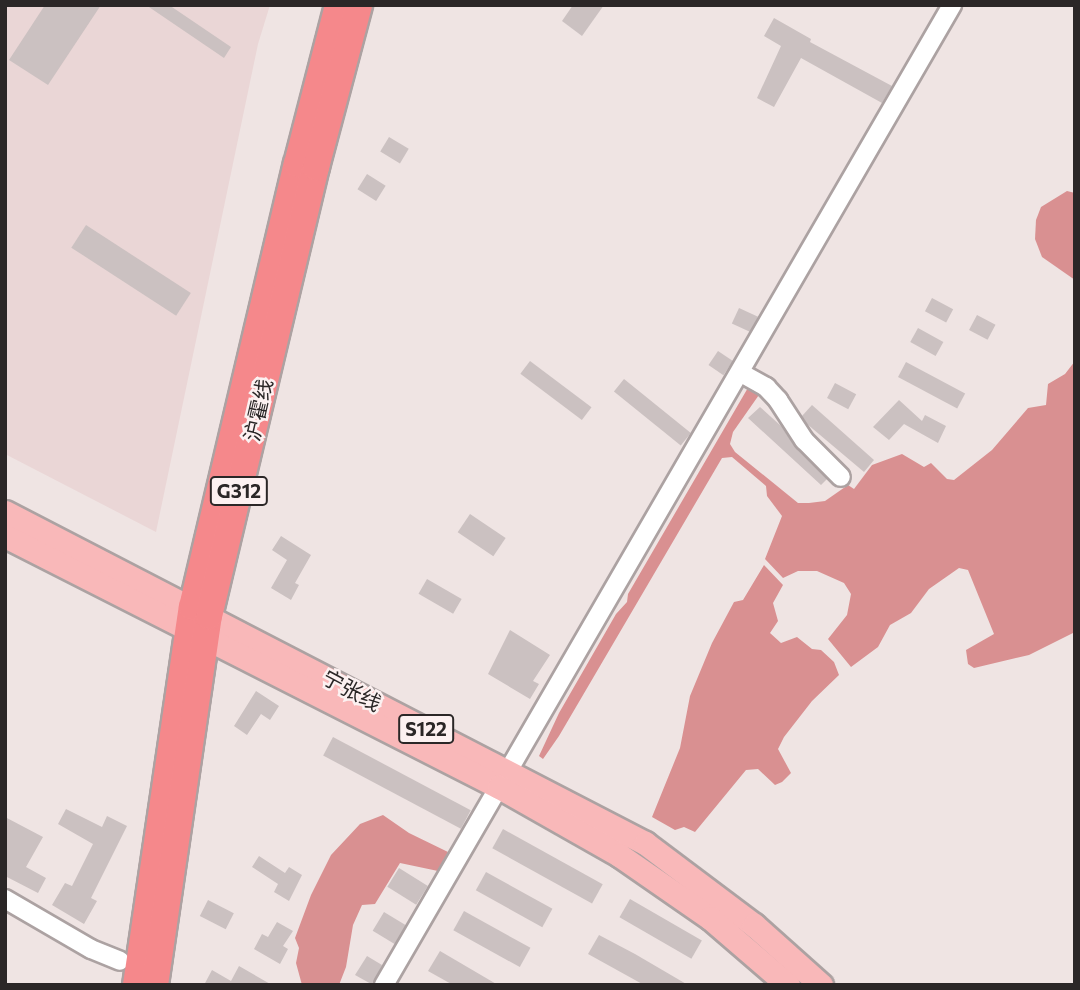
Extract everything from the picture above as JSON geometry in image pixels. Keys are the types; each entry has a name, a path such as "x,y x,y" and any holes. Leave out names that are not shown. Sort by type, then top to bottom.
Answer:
{"highway":[{"name":"沪霍线","path":"136,985 199,622 327,84 338,5"},
{"name":"沪霍线","path":"327,84 359,5"},
{"name":"沪霍线","path":"155,985 199,622"}],"main road":[{"name":"宁张线","path":"5,512 199,622 503,779 645,843 754,925 821,985"},
{"name":"宁张线","path":"5,536 199,622"},
{"name":"宁张线","path":"503,779 710,918 788,985"}],"street":[{"path":"384,985 952,5"},
{"path":"741,373 766,387 778,400 804,440 841,477"},
{"path":"5,899 91,949 120,961"}],"shaded area":[{"path":"5,5 270,5 258,44 156,532 5,454"},
{"path":"1067,191 1075,193 1075,280 1042,257 1035,239 1036,220 1041,207"},
{"path":"1075,361 1075,632 1029,655 974,668 968,664 966,650 994,634 968,570 959,568 929,589 911,613 890,625 878,647 851,667 828,639 847,615 851,594 844,583 817,571 798,571 783,578 765,559 782,516 767,496 766,486 732,457 722,458 559,736 543,759 539,756 559,713 616,614 627,602 628,594 749,386 761,392 733,432 730,444 735,452 798,503 809,503 825,501 848,485 854,489 872,465 902,454 924,467 931,463 947,479 954,480 992,450 1028,408 1046,405 1048,384 1065,374"},
{"path":"764,565 783,585 773,603 778,621 770,633 781,643 797,637 812,649 821,650 834,662 839,675 812,701 784,737 778,749 791,773 782,782 775,785 758,769 746,770 695,832 684,827 675,830 652,817 680,748 690,696 712,643 734,602 743,600"},
{"path":"383,815 409,833 448,852 438,871 400,863 375,904 362,905 353,925 346,967 339,985 302,985 296,963 299,948 295,938 311,895 331,855 360,824"}],"building":[{"path":"45,5 101,5 48,85 9,60"},
{"path":"146,5 169,5 231,47 224,58"},
{"path":"573,5 604,5 582,36 562,21"},
{"path":"774,18 811,39 810,42 892,86 882,103 801,58 774,107 757,98 781,46 764,36"},
{"path":"389,137 409,149 400,163 380,152"},
{"path":"367,174 386,186 376,201 357,189"},
{"path":"86,225 191,293 176,316 71,248"},
{"path":"932,298 953,309 946,323 925,311"},
{"path":"739,308 758,317 751,332 732,323"},
{"path":"977,315 996,325 988,340 969,330"},
{"path":"918,328 943,342 936,356 910,342"},
{"path":"718,351 733,361 723,375 708,365"},
{"path":"530,361 591,407 582,420 520,374"},
{"path":"906,362 965,393 957,408 898,377"},
{"path":"624,379 691,433 681,446 614,391"},
{"path":"835,383 856,394 848,409 827,398"},
{"path":"899,400 922,421 925,415 946,426 938,443 904,424 889,440 873,427"},
{"path":"812,405 874,460 864,472 807,424 802,416"},
{"path":"760,407 781,426 796,448 827,479 821,485 748,418"},
{"path":"470,514 506,538 493,556 458,532"},
{"path":"281,536 311,555 295,583 299,585 291,600 271,588 287,560 272,550"},
{"path":"427,579 462,599 453,614 418,594"},
{"path":"510,630 550,655 533,681 539,684 530,699 488,674"},
{"path":"256,691 279,706 270,720 261,714 247,735 234,726"},
{"path":"333,737 471,810 461,829 323,756"},
{"path":"66,809 102,827 107,816 127,826 91,898 97,901 84,924 52,905 65,883 72,886 93,844 58,824"},
{"path":"5,817 43,837 26,867 46,878 38,893 5,876"},
{"path":"503,829 603,884 592,904 492,848"},
{"path":"259,856 285,873 289,867 302,875 289,901 274,892 278,884 252,867"},
{"path":"399,868 428,886 416,905 387,887"},
{"path":"486,872 552,909 542,927 476,890"},
{"path":"630,899 702,940 691,959 620,917"},
{"path":"208,900 234,913 226,929 200,916"},
{"path":"464,911 530,948 520,967 453,930"},
{"path":"384,912 406,925 395,944 373,931"},
{"path":"277,922 293,931 283,946 288,949 280,964 254,949 262,934 268,937"},
{"path":"599,935 688,985 644,985 588,954"},
{"path":"440,951 498,985 453,985 428,971"},
{"path":"367,956 382,965 373,985 355,975"},
{"path":"239,966 272,985 204,985 212,970 231,981"}]}
